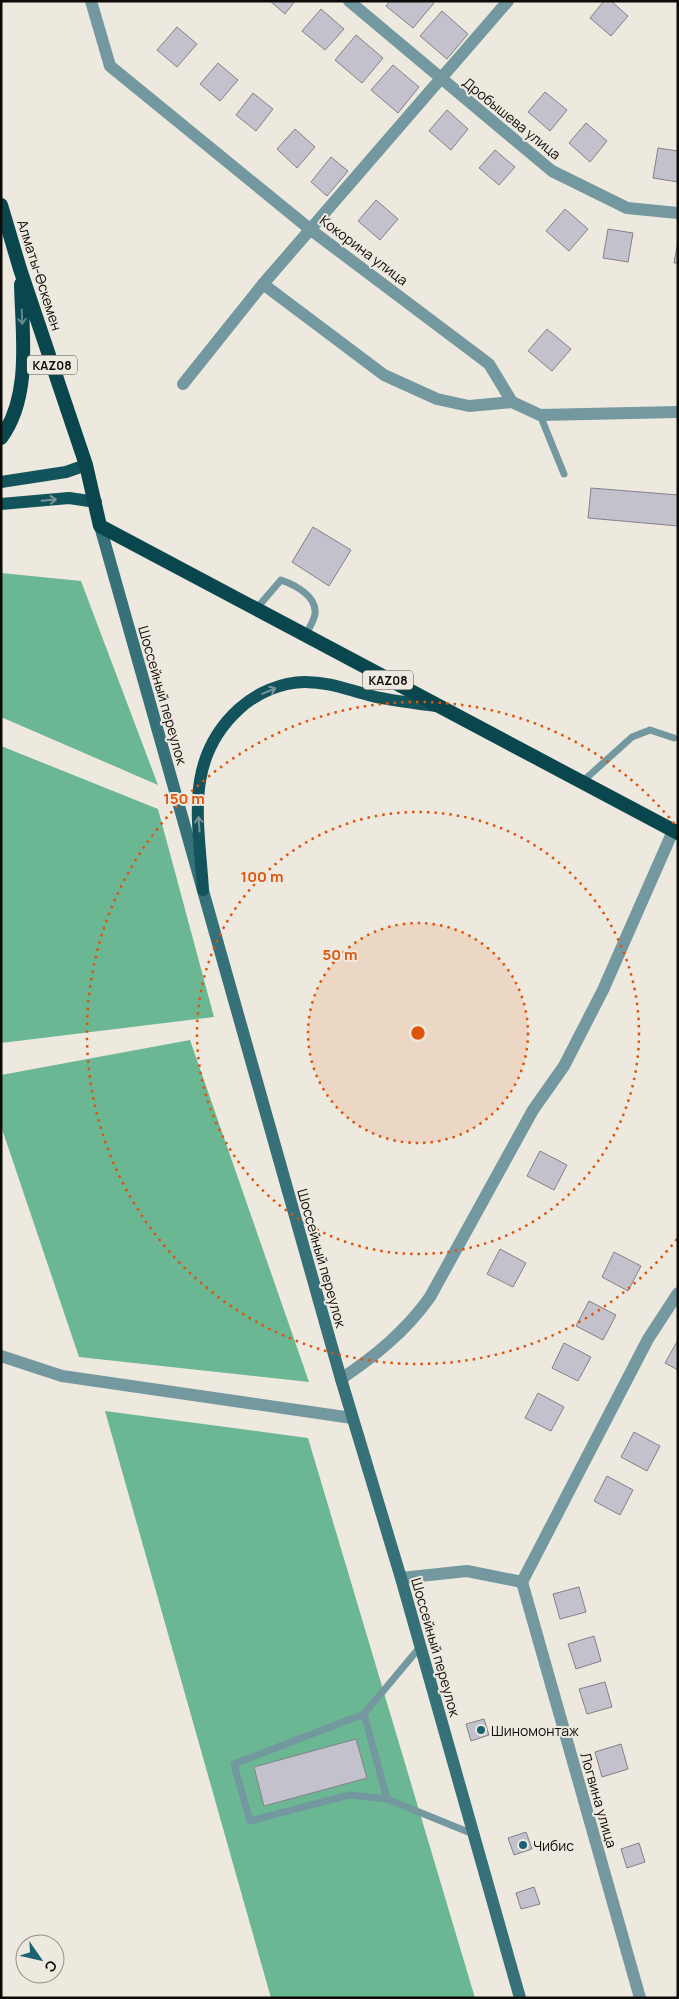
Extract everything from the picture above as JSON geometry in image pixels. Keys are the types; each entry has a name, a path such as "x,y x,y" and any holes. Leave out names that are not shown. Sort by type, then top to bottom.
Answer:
{"highway":[{"name":"Алматы-Өскемен","path":"1,205 20,269 86,465 100,526"},
{"path":"1,438 16,406 23,378 20,269"},
{"name":"KAZ08","path":"100,526 675,832"}],"main road":[{"path":"1,482 66,472 86,465"},
{"path":"1,504 69,498 96,502"},
{"name":"Шоссейный переулок","path":"100,526 352,1418 401,1578 520,1998"},
{"path":"203,890 198,801 202,769 210,744 224,722 247,702 270,689 303,682 336,685 373,696 437,706"}],"street":[{"name":"Кокорина улица","path":"92,1 110,66 311,230 490,364 512,402"},
{"name":"Дробышева улица","path":"349,1 552,171 627,208 678,213"},
{"path":"183,384 263,284 508,1"},
{"path":"263,284 384,375 437,399 469,406 512,402 540,415 678,412"},
{"path":"341,1378 371,1358 416,1317 430,1297 533,1110 564,1066 603,990 675,832"},
{"path":"401,1578 467,1571 522,1582 648,1339 678,1293"},
{"path":"1,1356 62,1376 352,1418"},
{"name":"Логвина улица","path":"522,1582 640,1998"}],"lane":[{"path":"540,415 564,474"},
{"path":"256,609 281,580 292,584 310,597 315,613 306,636"},
{"path":"582,782 632,737 650,730 674,738"},
{"path":"420,1647 364,1714 234,1764 250,1821 349,1794 387,1799 474,1834"},
{"path":"364,1714 387,1799"}],"green space":[{"path":"1,573 81,581 158,785 1,717"},
{"path":"1,746 158,809 214,1017 1,1043"},
{"path":"190,1040 309,1382 79,1357 1,1126 1,1075"},
{"path":"105,1411 308,1438 475,1998 271,1998"}],"building":[{"path":"270,1 295,1 285,14"},
{"path":"390,1 432,1 434,3 413,28 386,6"},
{"path":"604,1 611,1 628,16 611,36 590,18"},
{"path":"321,9 344,29 325,50 302,31"},
{"path":"442,11 468,34 447,59 420,36"},
{"path":"177,27 197,44 177,67 157,50"},
{"path":"356,35 383,58 362,83 335,60"},
{"path":"218,63 238,80 220,101 200,84"},
{"path":"393,65 419,87 398,113 371,90"},
{"path":"545,92 567,110 550,131 528,112"},
{"path":"253,93 273,109 256,131 236,115"},
{"path":"447,110 468,129 451,150 429,131"},
{"path":"586,123 607,141 590,162 569,143"},
{"path":"295,129 315,147 297,168 277,149"},
{"path":"658,148 678,151 678,182 653,178"},
{"path":"495,150 515,167 499,185 479,168"},
{"path":"331,157 348,171 327,196 311,182"},
{"path":"376,200 398,219 380,240 358,221"},
{"path":"565,209 588,229 569,251 546,231"},
{"path":"608,229 633,233 628,262 603,258"},
{"path":"678,241 678,263 674,263"},
{"path":"547,329 571,349 552,371 528,351"},
{"path":"591,488 678,495 678,526 588,518"},
{"path":"313,527 351,550 329,586 292,562"},
{"path":"540,1151 567,1165 554,1190 527,1176"},
{"path":"500,1249 526,1263 513,1287 487,1274"},
{"path":"614,1252 641,1266 628,1291 602,1277"},
{"path":"589,1301 616,1315 603,1340 576,1326"},
{"path":"678,1340 678,1370 665,1363"},
{"path":"564,1343 591,1357 578,1381 552,1368"},
{"path":"538,1393 564,1407 551,1431 525,1418"},
{"path":"634,1432 660,1446 647,1471 621,1457"},
{"path":"607,1476 633,1490 620,1515 594,1501"},
{"path":"579,1587 586,1612 560,1619 553,1594"},
{"path":"594,1636 601,1661 576,1669 568,1644"},
{"path":"605,1682 612,1707 587,1714 579,1689"},
{"path":"484,1719 489,1735 471,1741 466,1724"},
{"path":"356,1739 367,1778 264,1806 254,1767"},
{"path":"621,1744 628,1769 602,1777 595,1752"},
{"path":"526,1832 532,1849 514,1855 508,1838"},
{"path":"639,1843 645,1862 627,1868 621,1849"},
{"path":"534,1887 540,1904 521,1909 516,1893"}],"place":[{"name":"Шиномонтаж","path":"481,1730"},
{"name":"Чибис","path":"523,1845"}]}
